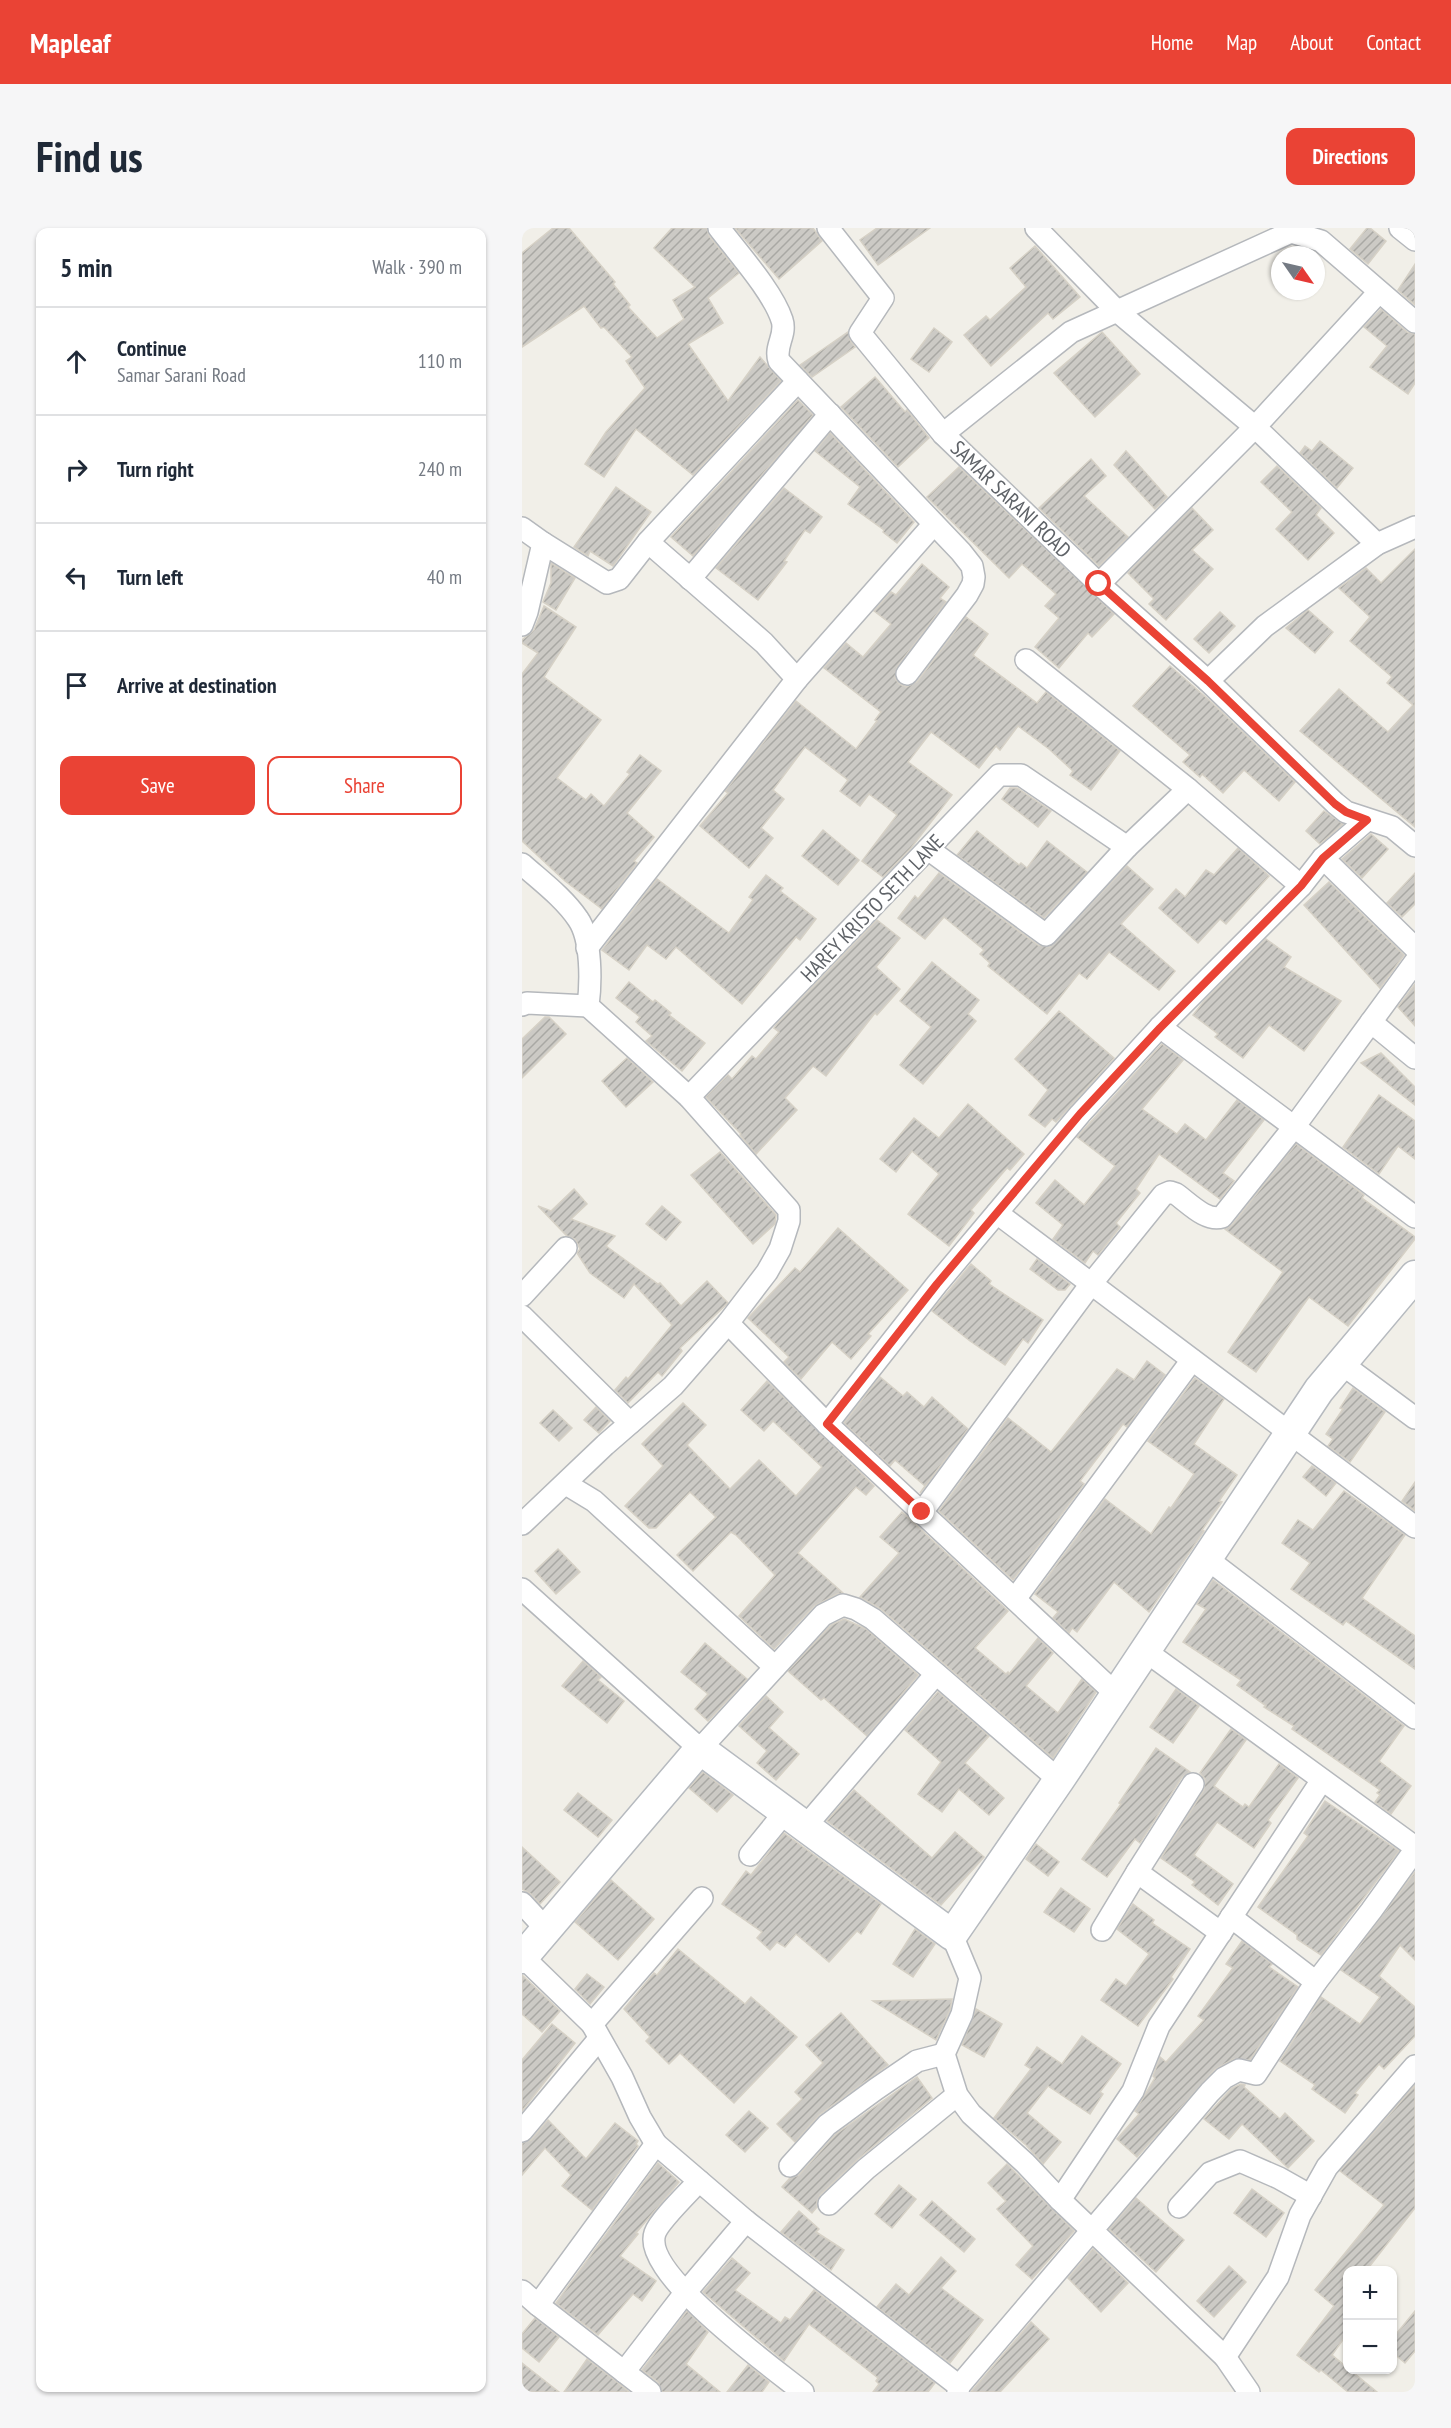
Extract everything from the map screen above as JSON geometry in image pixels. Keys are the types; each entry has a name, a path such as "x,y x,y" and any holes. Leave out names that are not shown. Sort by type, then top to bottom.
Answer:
{"street":[{"path":"719,228 779,314 783,330 777,355 779,361 972,566 973,584 907,674"},
{"name":"SAMAR SARANI ROAD","path":"828,228 883,298 860,333 943,434 1099,584 1208,681 1335,804 1346,812 1392,827 1415,846"},
{"path":"1036,228 1117,311 1255,428 1377,544"},
{"path":"1400,228 1415,240"},
{"path":"943,434 1071,332 1293,230 1321,241 1415,322"},
{"path":"1099,584 1255,428 1379,292"},
{"path":"522,528 607,583 619,579 648,542 798,381"},
{"path":"690,579 830,414"},
{"path":"587,948 797,679 934,524"},
{"path":"1208,681 1265,626 1377,544 1415,527"},
{"path":"648,542 764,643 797,679"},
{"path":"522,625 543,543"},
{"path":"1026,660 1188,789 1301,886"},
{"name":"HAREY KRISTO SETH LANE","path":"689,1097 999,775 1021,775 1127,847"},
{"path":"928,849 1046,935 1127,847 1188,789"},
{"path":"827,1424 937,1284 1080,1114 1160,1028 1301,886 1323,858 1367,820"},
{"path":"1323,858 1415,948"},
{"path":"522,864 549,888 579,921 587,948 591,982 588,1006"},
{"path":"922,1512 1091,1284 1163,1195 1170,1192 1176,1194 1208,1216 1215,1219 1222,1217 1294,1127 1415,962"},
{"path":"522,1005 527,1003 588,1006 689,1097 789,1210 789,1221 780,1249 767,1272 728,1323 673,1386 522,1524"},
{"path":"1371,1022 1415,1058"},
{"path":"1160,1028 1415,1217"},
{"path":"997,1213 1415,1527"},
{"path":"522,1296 566,1248"},
{"path":"952,1935 1059,1780 1319,1390 1415,1276"},
{"path":"522,1316 630,1423"},
{"path":"728,1323 827,1424 1116,1693"},
{"path":"1015,1599 1192,1360"},
{"path":"1342,1364 1415,1418"},
{"path":"566,1484 594,1501 776,1667"},
{"path":"1206,1558 1415,1718"},
{"path":"522,1589 700,1749 952,1935 970,1978 962,2014 944,2054 957,2095 971,2114 1025,2163 1225,2357 1249,2392"},
{"path":"1059,1780 873,1619 856,1609 843,1605 823,1615 700,1749 523,1957 596,2031 656,2144 746,2221 959,2389 1092,2229 1224,2078 1239,2070 1256,2074 1316,1982 1371,1911 1412,1839 1322,1780 1144,1650"},
{"path":"750,1855 795,1819 936,1674"},
{"path":"1060,2199 1133,2091 1159,2026 1322,1780"},
{"path":"1102,1930 1192,1784"},
{"path":"1137,1872 1316,1982"},
{"path":"522,2130 596,2031 702,1898"},
{"path":"522,1903 546,1929"},
{"path":"790,2166 827,2125 876,2089 917,2061 944,2054"},
{"path":"1225,2357 1278,2277 1300,2216 1327,2167 1415,2066"},
{"path":"829,2204 866,2169 957,2095"},
{"path":"538,2305 656,2144"},
{"path":"1179,2207 1210,2173 1240,2161 1279,2178 1311,2196"},
{"path":"699,2181 655,2232 653,2243 656,2254 685,2293 720,2326 803,2392"},
{"path":"624,2372 685,2293 746,2221"},
{"path":"522,2291 650,2392"}],"building":[{"path":"553,228 569,228 615,282 613,284 630,305 628,307 657,338 684,319 673,300 695,287 654,248 672,228 707,228 709,236 739,273 708,298 723,323 688,344 728,401 760,357 781,381 693,475 636,429 604,477 585,464 606,432 645,388 626,361 632,357 604,327 601,328 584,306 522,347 522,253"},
{"path":"735,228 813,228 822,241 779,279"},
{"path":"877,228 930,228 878,265 860,240"},
{"path":"1367,228 1386,241 1368,264 1350,249"},
{"path":"1035,246 1080,297 1053,319 1048,313 991,366 964,335 986,316 990,320 1026,287 1010,268"},
{"path":"1415,264 1415,305 1398,290"},
{"path":"1381,309 1407,332 1415,334 1415,383 1408,394 1370,367 1387,346 1364,327"},
{"path":"934,328 952,342 929,372 911,359"},
{"path":"848,332 855,347 812,377 800,365"},
{"path":"1102,332 1140,374 1095,417 1054,373"},
{"path":"875,377 905,412 907,410 929,438 898,467 841,407"},
{"path":"798,400 813,415 693,556 671,537"},
{"path":"830,433 914,522 897,543 883,532 884,530 848,504 860,487 815,451"},
{"path":"1320,441 1353,468 1337,488 1300,453 1305,446 1312,451"},
{"path":"1126,451 1167,497 1155,509 1114,465"},
{"path":"1091,459 1106,476 1084,496 1128,537 1099,566 1039,508"},
{"path":"1277,466 1321,508 1316,515 1334,533 1308,560 1276,529 1292,512 1261,482"},
{"path":"959,467 1114,614 1092,637 1088,633 1059,668 1035,647 1059,618 1045,606 1056,594 1022,564 1009,578 927,497"},
{"path":"616,487 651,512 613,566 590,551 588,556 574,547"},
{"path":"784,488 822,517 810,533 805,530 784,561 787,562 758,600 716,568"},
{"path":"1192,508 1213,530 1192,550 1213,569 1166,620 1149,604 1154,599 1128,573"},
{"path":"1415,549 1415,827 1300,731 1339,689 1388,732 1413,705 1387,683 1392,677 1350,641 1370,617 1339,588 1366,568 1381,583"},
{"path":"551,563 575,578 556,610 543,602 551,583"},
{"path":"922,564 949,587 940,598 946,602 897,667 895,678 899,684 906,687 917,682 966,617 988,634 973,655 1037,703 1046,692 1120,751 1091,790 1070,775 1073,771 1049,749 1018,726 1000,750 996,746 979,768 931,732 908,762 952,795 911,848 883,877 862,861 897,815 869,794 860,806 840,791 848,780 805,747 773,790 784,799 761,828 773,838 749,868 700,826 728,793 725,791 796,701 856,749 881,712 824,668 846,643 863,657 891,624 874,611 891,592 896,595"},
{"path":"544,606 576,627 544,677 601,720 557,778 586,800 591,794 604,806 630,774 627,772 640,755 661,771 627,813 654,837 634,861 637,863 602,909 565,881 522,841 522,674 538,653 522,643 522,640 534,630"},
{"path":"1308,610 1333,632 1315,653 1286,628"},
{"path":"1220,612 1235,626 1209,653 1194,639"},
{"path":"1170,666 1295,782 1279,801 1244,770 1223,793 1202,774 1200,777 1183,762 1190,755 1133,706"},
{"path":"1010,788 1017,788 1051,811 1038,827 1002,799"},
{"path":"1324,811 1343,824 1320,844 1306,831"},
{"path":"823,830 859,860 838,885 802,856"},
{"path":"977,831 1019,865 1021,863 1027,868 1047,841 1087,872 1044,918 957,855"},
{"path":"1371,834 1388,849 1362,878 1342,859"},
{"path":"1238,848 1269,876 1226,924 1220,919 1198,943 1159,908 1176,889 1185,897 1206,870 1214,875"},
{"path":"1127,866 1153,889 1121,924 1175,971 1159,990 1109,952 1087,979 1079,973 1047,1014 988,966 990,963 980,954 984,950 944,917 925,939 898,918 915,896 918,899 939,873 1038,945 1050,947"},
{"path":"1415,873 1415,904 1402,917 1387,903"},
{"path":"766,875 783,888 780,891 816,919 800,940 796,937 742,1004 676,947 666,959 647,945 629,970 602,950 657,879 729,933 753,900 749,897"},
{"path":"1329,882 1404,955 1380,988 1304,905"},
{"path":"877,920 900,938 876,967 900,989 877,1015 875,1013 826,1076 813,1066 785,1098 797,1110 756,1154 741,1134 706,1097 728,1075 732,1079 752,1056 756,1059 779,1032 774,1028 777,1024"},
{"path":"1266,939 1291,957 1284,967 1341,1001 1304,1051 1269,1025 1243,1058 1215,1037 1218,1034 1193,1015"},
{"path":"932,962 979,1000 968,1014 976,1021 923,1084 900,1065 931,1027 900,1001"},
{"path":"629,982 653,1002 655,1000 671,1013 669,1015 705,1043 682,1071 646,1041 652,1036 636,1022 640,1017 616,998"},
{"path":"1415,984 1415,1026 1398,1007"},
{"path":"1059,1011 1114,1058 1056,1122 1052,1119 1045,1127 1029,1115 1048,1090 1015,1059"},
{"path":"545,1017 549,1017 566,1034 522,1078 522,1039"},
{"path":"1162,1044 1183,1060 1142,1109 1177,1134 1185,1124 1206,1140 1237,1100 1264,1120 1223,1173 1234,1181 1220,1199 1159,1154 1136,1189 1140,1193 1116,1223 1120,1227 1098,1255 1093,1251 1085,1263 1053,1239 1063,1225 1036,1203 1055,1180 1084,1205 1115,1166 1077,1137"},
{"path":"1381,1053 1415,1087 1415,1105 1361,1063"},
{"path":"627,1058 653,1082 626,1107 602,1081"},
{"path":"1379,1095 1415,1121 1415,1159 1398,1146 1379,1174 1343,1147"},
{"path":"968,1104 1024,1154 1010,1170 1007,1168 971,1210 974,1213 949,1246 908,1214 939,1174 912,1151 896,1172 880,1159 914,1118 939,1138"},
{"path":"1296,1144 1364,1195 1362,1198 1415,1239 1348,1326 1309,1297 1256,1372 1228,1352 1283,1272 1225,1229 1232,1225"},
{"path":"720,1152 776,1215 775,1224 753,1244 691,1175"},
{"path":"574,1189 587,1204 571,1219 615,1236 606,1246 658,1284 660,1283 681,1306 707,1281 728,1303 680,1348 682,1351 662,1376 658,1372 628,1403 615,1390 626,1377 628,1379 672,1325 634,1284 624,1298 590,1273 577,1253 580,1249 575,1239 567,1236 538,1206 551,1211"},
{"path":"662,1206 681,1222 666,1240 646,1224"},
{"path":"838,1228 908,1290 868,1334 871,1336 851,1359 832,1342 801,1379 784,1362 789,1357 748,1318 795,1268 800,1272"},
{"path":"1037,1259 1070,1284 1065,1290 1058,1290 1030,1269"},
{"path":"971,1264 991,1281 989,1284 1043,1320 1028,1343 1023,1339 1005,1365 932,1311"},
{"path":"1147,1361 1165,1375 1127,1427 1123,1424 1080,1481 1084,1484 1013,1580 939,1511 1008,1418 1051,1452 1117,1369 1134,1380"},
{"path":"880,1377 903,1396 907,1392 924,1407 932,1397 968,1429 920,1493 925,1486 895,1460 890,1466 844,1423"},
{"path":"1195,1378 1224,1399 1194,1444 1237,1475 1219,1501 1222,1502 1202,1530 1204,1531 1149,1612 1114,1582 1077,1632 1072,1628 1069,1633 1053,1618 1058,1612 1035,1594 1105,1499 1151,1534 1169,1507 1171,1508 1194,1474 1148,1441"},
{"path":"767,1381 874,1486 866,1495 856,1487 798,1553 843,1593 814,1606 774,1649 739,1616 775,1575 736,1535 731,1532 693,1571 677,1555 716,1517 690,1492 656,1528 649,1528 625,1506 663,1466 642,1444 683,1403 706,1425 687,1445 730,1489 759,1460 796,1496 822,1467 773,1421 764,1431 741,1410"},
{"path":"1353,1388 1385,1412 1350,1462 1328,1446 1333,1439 1326,1434 1343,1409 1340,1408"},
{"path":"596,1407 610,1421 599,1433 584,1420"},
{"path":"553,1410 572,1428 559,1441 540,1423"},
{"path":"1312,1466 1336,1483 1326,1496 1303,1477"},
{"path":"1415,1482 1415,1511 1402,1501"},
{"path":"1344,1491 1405,1535 1362,1598 1415,1636 1415,1669 1346,1621 1343,1625 1291,1589 1310,1563 1282,1543 1298,1520 1313,1530"},
{"path":"902,1512 1008,1611 975,1648 1006,1674 1008,1672 1009,1674 1038,1638 1053,1653 1026,1686 1058,1713 1082,1679 1096,1692 1053,1758 881,1609 860,1597 899,1553 880,1537"},
{"path":"558,1549 580,1572 556,1594 535,1571"},
{"path":"1213,1580 1404,1726 1379,1761 1411,1786 1391,1814 1375,1802 1380,1795 1377,1793 1380,1790 1292,1729 1294,1726 1264,1707 1266,1706 1237,1685 1241,1680 1183,1642 1206,1609 1197,1604"},
{"path":"844,1619 866,1629 918,1675 867,1736 824,1698 821,1700 788,1671 831,1625"},
{"path":"705,1643 747,1679 708,1721 695,1709 708,1694 681,1672"},
{"path":"583,1661 601,1677 598,1680 624,1701 607,1723 562,1686"},
{"path":"1176,1689 1199,1706 1173,1743 1150,1727"},
{"path":"938,1692 989,1736 965,1763 1004,1798 989,1815 959,1789 942,1812 918,1794 941,1762 905,1730"},
{"path":"766,1696 783,1712 769,1728 799,1754 776,1780 757,1763 767,1751 739,1726"},
{"path":"1231,1729 1246,1740 1214,1786 1243,1807 1245,1804 1249,1807 1279,1764 1298,1778 1268,1820 1271,1823 1254,1848 1217,1822 1194,1855 1233,1884 1218,1905 1192,1885 1195,1882 1161,1858 1204,1790 1205,1779 1200,1773"},
{"path":"1156,1748 1190,1772 1182,1777 1140,1843 1135,1839 1107,1877 1082,1859 1121,1804 1119,1803"},
{"path":"703,1772 733,1795 717,1812 689,1788"},
{"path":"854,1790 932,1858 955,1832 984,1857 941,1905 827,1821"},
{"path":"578,1793 612,1820 598,1837 564,1810"},
{"path":"1325,1801 1399,1851 1321,1955 1297,1939 1297,1935 1258,1907 1308,1836 1304,1833"},
{"path":"784,1833 881,1904 861,1934 857,1931 829,1962 796,1934 785,1947 777,1942 770,1950 757,1938 762,1932 722,1904 746,1871 751,1875"},
{"path":"1036,1844 1059,1862 1048,1876 1026,1859"},
{"path":"522,1847 560,1882 540,1904 531,1894 522,1889"},
{"path":"1415,1872 1415,1960 1400,1945 1379,1976 1415,2007 1415,2036 1384,2069 1379,2064 1355,2093 1358,2095 1345,2113 1312,2089 1315,2085 1280,2061 1321,1997 1360,2024 1380,1997 1341,1970"},
{"path":"611,1880 654,1919 618,1960 575,1922"},
{"path":"1061,1888 1090,1909 1074,1932 1044,1912"},
{"path":"1133,1904 1154,1920 1152,1923 1190,1949 1171,1977 1173,1979 1138,2026 1101,2000 1116,1979 1126,1986 1149,1954 1117,1929"},
{"path":"915,1929 935,1944 913,1977 893,1964"},
{"path":"1242,1941 1272,1964 1269,1967 1298,1987 1250,2060 1234,2059 1215,2069 1137,2157 1117,2139 1139,2114 1135,2111 1155,2078 1153,2076 1160,2057 1166,2062 1204,2020 1198,2016 1233,1968 1226,1964"},
{"path":"678,1949 745,2004 751,1997 797,2037 734,2103 680,2053 669,2064 646,2041 650,2037 624,2009"},
{"path":"587,1974 604,1987 590,2004 575,1989"},
{"path":"522,1975 560,2011 542,2032 522,2014"},
{"path":"952,1999 950,2010 936,2040 873,2001"},
{"path":"976,2009 1002,2024 984,2057 962,2045"},
{"path":"841,2013 888,2065 819,2115 795,2142 777,2124 802,2099 795,2092 823,2063 806,2045"},
{"path":"552,2024 575,2043 522,2111 522,2060"},
{"path":"1082,2036 1121,2064 1100,2092 1103,2094 1090,2114 1048,2086 1027,2113 1061,2142 1043,2164 1026,2145 994,2118 1031,2069 1025,2065 1037,2047 1062,2064"},
{"path":"917,2077 932,2098 858,2159 820,2195 817,2207 812,2213 782,2187 790,2178 799,2175 836,2134"},
{"path":"1241,2084 1245,2085 1244,2087 1280,2119 1285,2113 1314,2141 1288,2168 1242,2124 1229,2139 1204,2119 1232,2088"},
{"path":"1415,2085 1415,2208 1370,2266 1343,2266 1343,2340 1332,2355 1343,2364 1343,2374 1355,2374 1377,2392 1348,2392 1321,2370 1319,2372 1297,2355 1334,2306 1315,2290 1384,2205 1340,2171"},
{"path":"749,2111 768,2128 745,2152 726,2135"},
{"path":"548,2120 586,2159 615,2123 638,2141 636,2144 638,2146 592,2210 562,2186 571,2175 545,2148 522,2175 522,2143 531,2140"},
{"path":"658,2163 679,2182 636,2233 638,2234 620,2256 656,2281 642,2301 633,2294 598,2335 556,2303"},
{"path":"1007,2164 1074,2231 1032,2279 1016,2265 1033,2246 997,2209 1006,2201 988,2183"},
{"path":"899,2185 916,2199 892,2228 875,2214"},
{"path":"1252,2189 1284,2213 1266,2237 1234,2213"},
{"path":"1136,2198 1184,2240 1156,2272 1109,2229"},
{"path":"932,2201 975,2239 964,2252 920,2215"},
{"path":"799,2211 819,2229 816,2232 844,2250 831,2270 781,2232"},
{"path":"1093,2249 1128,2283 1101,2312 1068,2278"},
{"path":"941,2257 956,2271 941,2288 983,2320 950,2363 877,2307 896,2284 909,2295"},
{"path":"732,2258 750,2273 735,2290 781,2323 785,2317 790,2320 814,2290 935,2383 928,2392 873,2392 879,2384 876,2381 878,2378 809,2324 784,2361 703,2292"},
{"path":"1229,2266 1246,2282 1214,2317 1197,2301"},
{"path":"687,2311 708,2332 686,2364 720,2392 662,2392 658,2382 642,2370"},
{"path":"1415,2311 1415,2351 1405,2363 1397,2356 1397,2333"},
{"path":"535,2318 559,2337 539,2362 522,2348 522,2334"},
{"path":"1031,2322 1049,2339 1000,2392 971,2392"},
{"path":"587,2359 617,2382 629,2392 564,2392"},
{"path":"522,2363 559,2392 522,2392"},
{"path":"748,2365 769,2382 762,2392 727,2392"}],"route":[{"path":"922,1512 827,1424 937,1284 1080,1114 1160,1028 1301,886 1323,858 1367,820 1346,812 1335,804 1208,681 1099,584"}]}
